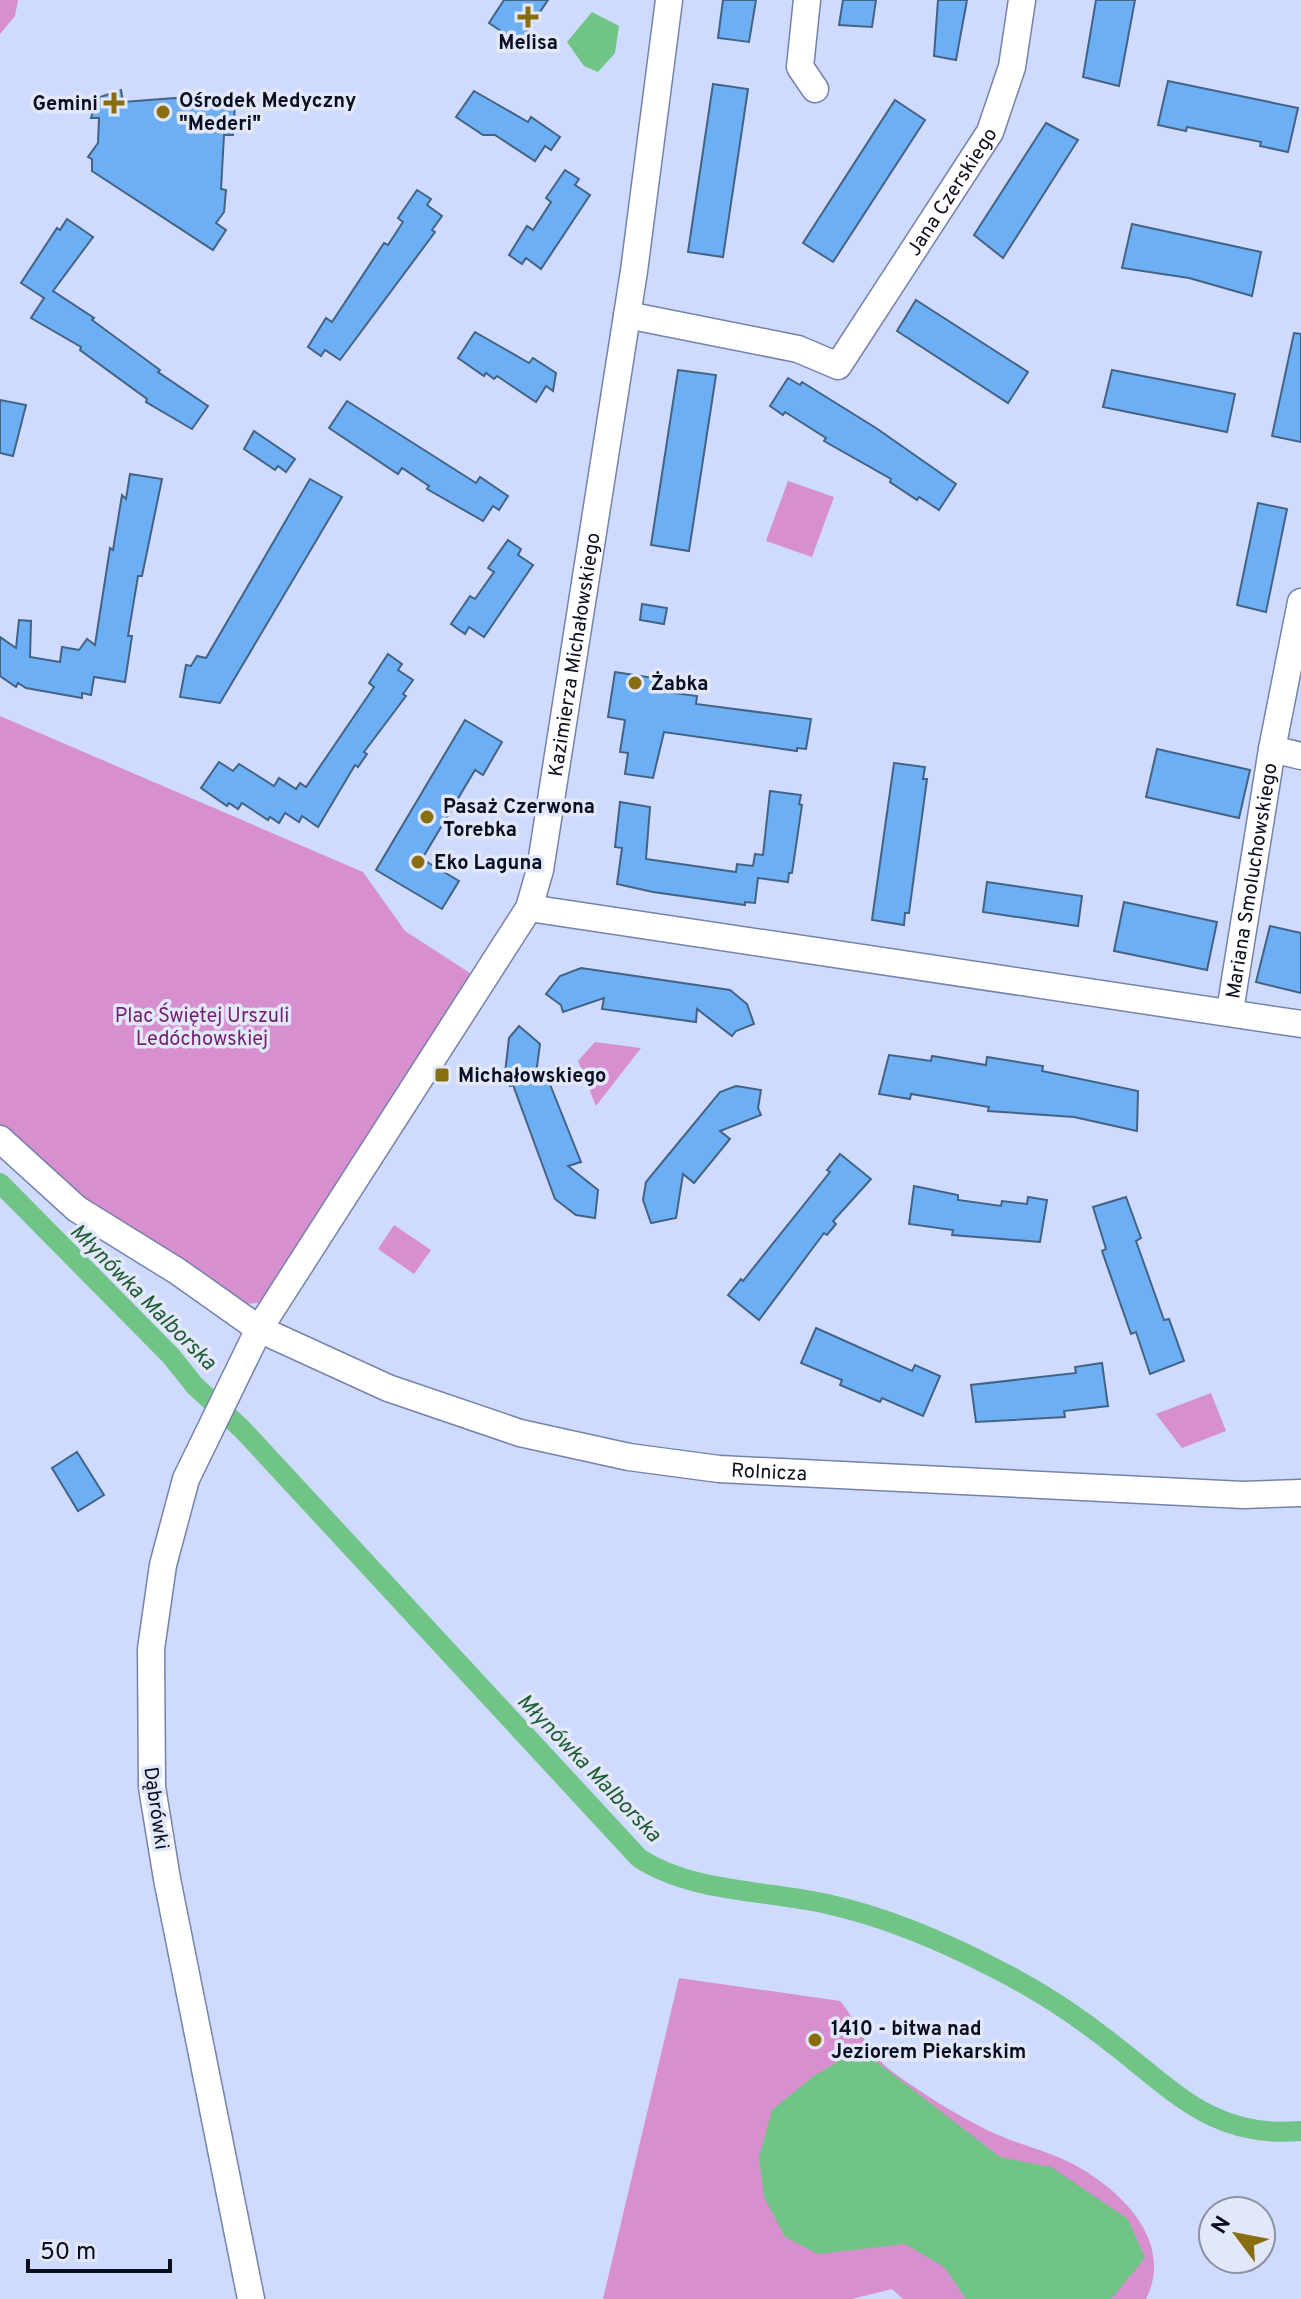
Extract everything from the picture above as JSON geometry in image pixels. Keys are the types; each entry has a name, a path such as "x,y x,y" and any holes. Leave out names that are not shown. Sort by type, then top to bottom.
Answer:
{"street":[{"name":"Kazimierza Michałowskiego","path":"259,1329 529,908 540,870 627,315 669,0"},
{"path":"807,0 800,67 815,89"},
{"name":"Jana Czerskiego","path":"627,315 798,349 838,366 990,132 1012,67 1022,0"},
{"name":"Mariana Smoluchowskiego","path":"1230,1011 1272,749 1301,602"},
{"name":"Mariana Smoluchowskiego","path":"1272,749 1301,756"},
{"path":"529,908 1301,1024"},
{"name":"Rolnicza","path":"0,1139 77,1209 177,1271 259,1329 388,1388 475,1419 629,1457 719,1469 1243,1495 1301,1493"},
{"name":"Dąbrówki","path":"251,2299 167,1879 150,1756 151,1649 160,1577 176,1509 209,1429 259,1329"}],"green space":[{"path":"0,0 18,0 15,16 0,34"},
{"path":"788,481 834,497 812,557 766,541"},
{"name":"Plac Świętej Urszuli Ledóchowskiej","path":"0,716 363,872 405,931 473,975 273,1286 259,1303 240,1304 90,1207 0,1127"},
{"path":"595,1042 641,1048 596,1106 578,1061"},
{"path":"394,1225 431,1250 414,1274 378,1249"},
{"path":"1211,1393 1226,1431 1182,1448 1156,1414"},
{"path":"679,1978 840,2001 876,2056 905,2081 987,2130 1073,2164 1108,2187 1124,2202 1148,2237 1153,2257 1153,2278 1146,2299 903,2299 892,2289 852,2299 603,2299"}],"shaded area":[{"path":"592,12 619,26 615,53 598,72 584,66 567,42"},
{"path":"860,2049 1000,2157 1051,2167 1128,2219 1145,2258 1111,2299 966,2299 944,2267 905,2244 818,2254 785,2237 764,2197 759,2157 772,2110 815,2075"}],"building":[{"path":"504,0 548,0 519,43 489,23"},
{"path":"723,0 756,0 749,42 718,38"},
{"path":"843,0 876,0 872,27 839,25"},
{"path":"938,0 967,0 956,60 934,56"},
{"path":"1096,0 1135,0 1119,86 1083,77"},
{"path":"1168,81 1298,108 1288,152 1260,146 1261,142 1187,127 1186,131 1158,125"},
{"path":"713,84 748,89 723,257 688,252"},
{"path":"121,90 123,102 175,98 235,104 233,135 224,135 221,189 226,190 224,212 216,223 226,230 213,250 92,171 92,159 88,157 98,143 99,118 91,118 94,107 100,97"},
{"path":"474,91 528,122 531,117 560,137 551,150 545,146 535,161 495,135 483,135 456,117"},
{"path":"895,100 925,120 833,262 803,243"},
{"path":"1046,123 1078,140 1003,258 974,235"},
{"path":"565,170 579,179 575,185 590,195 541,269 526,258 522,264 509,255 527,226 533,230 551,202 546,198"},
{"path":"417,190 431,199 427,205 442,216 432,230 435,232 340,360 325,350 321,356 308,347 326,318 332,322 384,243 388,245 403,222 398,218"},
{"path":"67,219 93,237 53,291 94,318 92,320 160,370 158,372 208,406 192,429 146,402 147,399 80,350 81,347 31,318 44,298 21,283 57,228 60,230"},
{"path":"1132,224 1261,252 1252,296 1189,278 1122,268"},
{"path":"916,300 1028,372 1008,403 897,331"},
{"path":"475,332 529,363 533,358 556,373 553,391 546,386 536,402 497,376 494,379 486,373 484,376 458,358"},
{"path":"1294,333 1301,334 1301,442 1272,436"},
{"path":"678,370 716,375 689,551 651,545"},
{"path":"1112,370 1235,394 1227,432 1103,407"},
{"path":"788,378 800,385 802,382 876,428 956,484 939,510 919,497 917,500 890,482 891,479 824,441 826,438 785,412 783,415 770,406"},
{"path":"0,400 26,405 13,456 0,453"},
{"path":"347,401 476,483 480,477 508,496 499,510 493,506 483,521 427,489 429,486 402,468 398,474 329,428"},
{"path":"254,431 295,459 286,472 278,466 275,470 244,449"},
{"path":"130,474 162,479 142,576 138,576 128,636 132,636 125,682 94,677 91,695 82,693 82,698 26,688 18,683 16,687 0,676 0,637 16,648 19,620 31,621 30,657 60,662 62,647 79,650 87,639 95,645 110,548 113,550 122,495 126,499"},
{"path":"310,479 342,497 220,703 180,697 186,665 191,666 197,656 206,658"},
{"path":"1258,503 1287,509 1266,612 1237,605"},
{"path":"508,540 521,549 518,555 533,565 484,637 469,627 465,634 451,624 470,596 475,599 494,572 488,568"},
{"path":"642,604 667,608 664,624 640,620"},
{"path":"388,654 402,664 398,670 413,680 403,694 406,696 364,752 367,754 358,767 355,765 318,827 302,816 299,822 285,813 279,823 270,817 268,820 242,803 238,809 229,803 227,806 201,788 219,762 233,771 239,764 274,786 279,778 296,789 300,783 306,787 374,687 369,683"},
{"path":"615,672 667,680 666,692 697,696 696,704 811,719 806,749 797,748 797,751 664,732 653,778 625,774 628,753 620,752 625,720 608,717"},
{"name":"Pasaż Czerwona Torebka","path":"465,720 502,742 483,775 475,770 422,859 459,881 442,909 376,870"},
{"path":"1157,749 1250,770 1239,818 1146,797"},
{"path":"894,763 925,767 923,779 927,779 909,913 905,913 904,925 872,920"},
{"path":"770,791 801,795 799,804 802,805 788,882 758,878 755,903 745,902 745,905 617,884 622,848 615,847 620,802 650,807 646,859 736,872 737,864 753,866 755,854 763,855"},
{"path":"987,882 1082,896 1078,926 983,912"},
{"path":"1124,902 1217,922 1207,970 1114,951"},
{"path":"1270,926 1301,933 1301,993 1256,982"},
{"path":"581,968 730,990 747,1004 754,1024 736,1031 732,1036 697,1009 696,1022 602,1009 604,998 563,1012 561,1005 546,994 560,976"},
{"path":"519,1026 540,1044 535,1082 547,1077 581,1162 568,1166 598,1190 595,1218 576,1215 555,1199 513,1085 510,1086 505,1073 509,1038"},
{"path":"889,1055 931,1061 932,1056 986,1065 987,1057 1043,1066 1042,1071 1138,1091 1137,1131 1074,1117 988,1111 989,1107 911,1094 910,1099 879,1094"},
{"path":"736,1086 761,1090 758,1108 761,1115 720,1131 730,1139 694,1183 683,1174 676,1218 651,1223 643,1200 646,1182 720,1092"},
{"path":"840,1154 871,1179 833,1221 836,1224 827,1235 824,1233 759,1320 728,1295 741,1279 743,1281 830,1172 827,1170"},
{"path":"914,1186 958,1195 958,1200 1001,1206 1002,1201 1027,1204 1028,1197 1047,1200 1040,1242 952,1235 953,1230 909,1224"},
{"path":"1126,1197 1141,1238 1136,1241 1164,1320 1169,1319 1184,1361 1150,1374 1136,1332 1131,1334 1102,1251 1106,1249 1093,1207"},
{"path":"816,1328 912,1371 915,1365 940,1376 923,1416 882,1398 880,1402 840,1385 842,1380 801,1363"},
{"path":"1102,1363 1108,1406 1064,1411 1065,1417 976,1422 971,1385 1076,1373 1075,1367"},
{"path":"77,1452 104,1495 78,1511 52,1468"}],"waterway":[{"name":"Młynówka Malborska","path":"0,1183 171,1356 195,1386 242,1429 639,1858 682,1878 827,1904 872,1916 938,1941 1046,1997 1198,2109 1244,2128 1271,2132 1301,2131"}],"place":[{"name":"Melisa","path":"528,17"},
{"name":"Gemini","path":"114,103"},
{"name":"Ośrodek Medyczny \"Mederi\"","path":"163,112"},
{"name":"Żabka","path":"635,683"},
{"name":"Pasaż Czerwona Torebka","path":"427,817"},
{"name":"Eko Laguna","path":"418,862"},
{"name":"Michałowskiego","path":"442,1075"},
{"name":"1410 - bitwa nad Jeziorem Piekarskim","path":"815,2040"}]}
